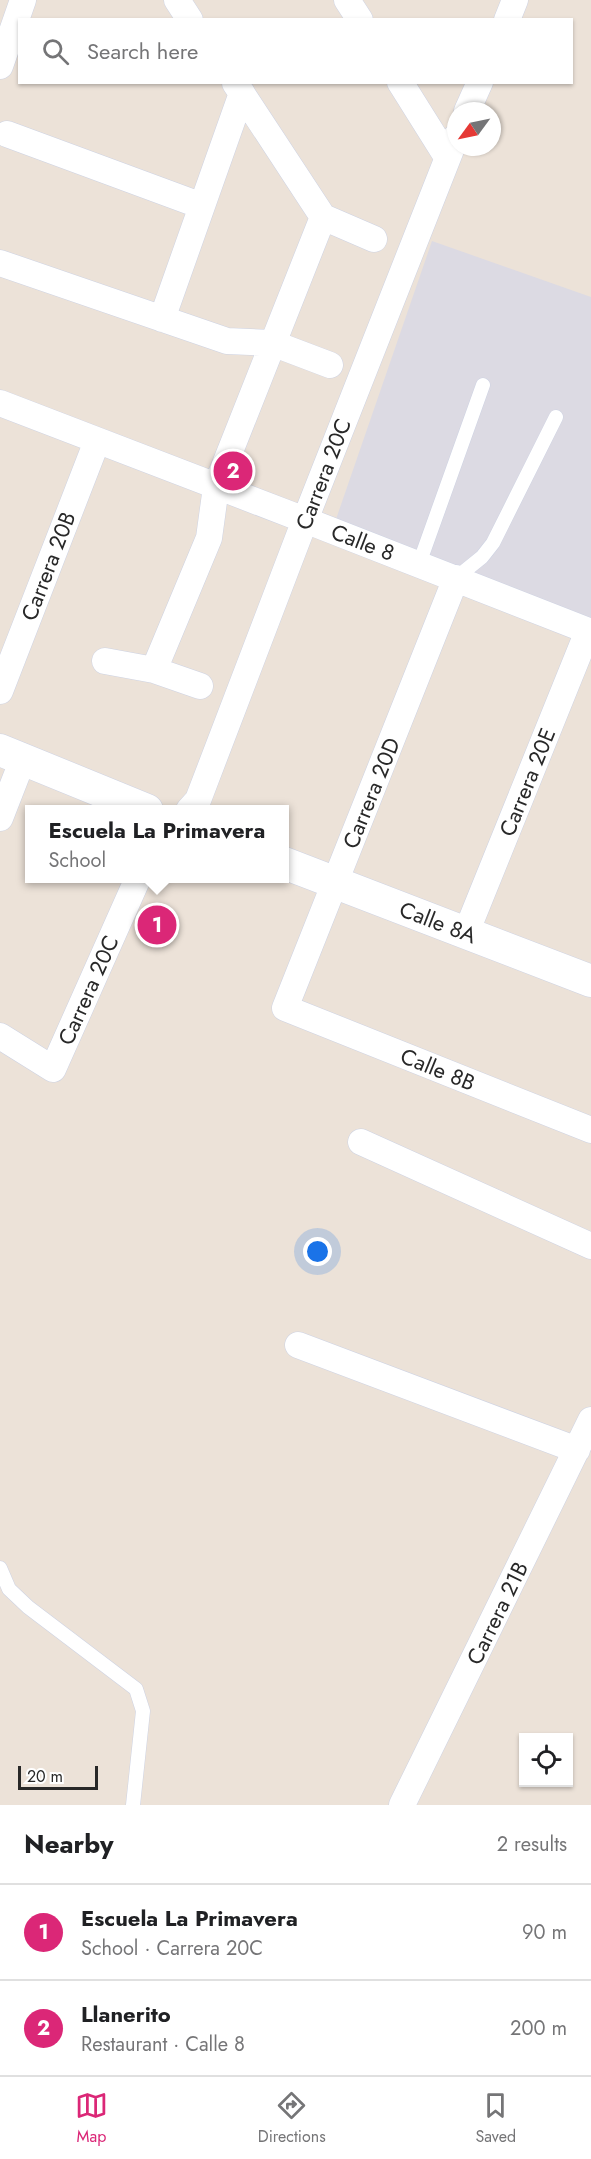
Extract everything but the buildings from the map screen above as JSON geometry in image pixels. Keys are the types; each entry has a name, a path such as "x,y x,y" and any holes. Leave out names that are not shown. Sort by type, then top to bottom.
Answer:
{"street":[{"path":"0,66 23,0"},
{"path":"177,0 189,18"},
{"path":"347,0 359,18"},
{"path":"402,84 447,141"},
{"path":"471,102 479,84"},
{"path":"162,319 202,206 238,88"},
{"path":"238,88 323,217 374,239"},
{"path":"7,134 202,206"},
{"name":"Carrera 20C","path":"194,805 198,800 448,156"},
{"path":"154,670 209,538 216,487 323,217"},
{"path":"0,263 227,341 272,344 330,365"},
{"name":"Calle 8","path":"0,403 589,632"},
{"name":"Carrera 20B","path":"0,691 97,441"},
{"name":"Carrera 20D","path":"285,1008 456,579"},
{"name":"Carrera 20E","path":"466,933 589,632"},
{"path":"105,661 154,670 200,686"},
{"path":"0,818 11,755 135,805"},
{"name":"Calle 8A","path":"289,865 591,981"},
{"name":"Carrera 20C","path":"0,1036 53,1069 136,883"},
{"name":"Calle 8B","path":"285,1008 591,1130"},
{"path":"361,1142 591,1246"},
{"path":"298,1345 577,1450"},
{"name":"Carrera 21B","path":"402,1805 591,1420"}],"lane":[{"path":"419,564 483,385"},
{"path":"456,579 482,557 493,543 556,417"},
{"path":"0,1568 9,1589 28,1607 136,1689 143,1711 133,1805"}],"shaded area":[{"path":"432,241 591,297 591,622 334,525"}],"place":[{"name":"Llanerito","path":"233,471"},
{"name":"Escuela La Primavera","path":"157,925"}]}
